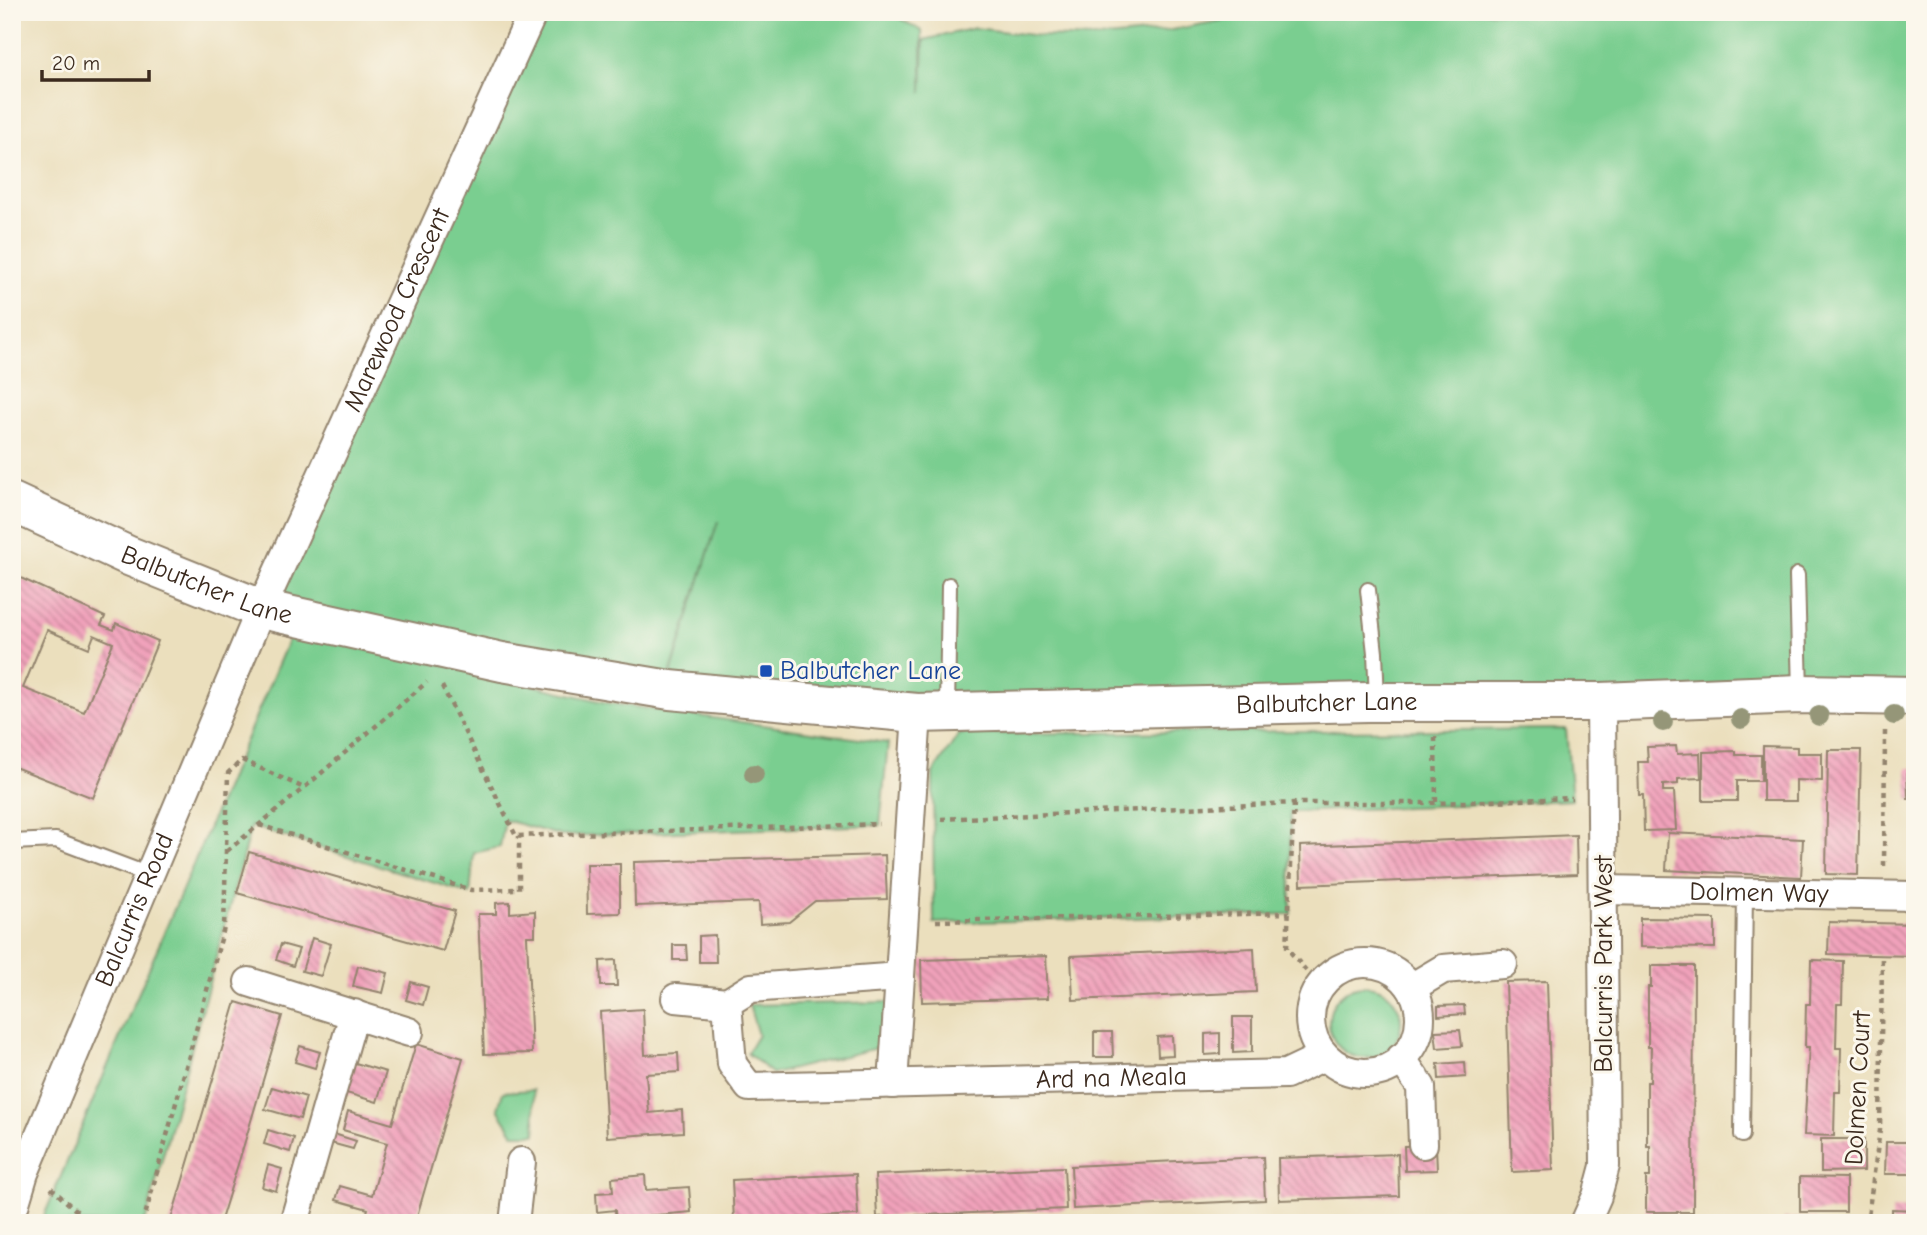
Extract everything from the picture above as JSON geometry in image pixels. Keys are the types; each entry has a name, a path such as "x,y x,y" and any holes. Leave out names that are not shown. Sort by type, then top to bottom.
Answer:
{"street":[{"name":"Marewood Crescent","path":"261,609 533,12"},
{"name":"Balbutcher Lane","path":"12,502 129,556 261,609 502,662 670,690 932,713 1377,702 1601,702 1800,694 1900,695"},
{"name":"Balcurris Road","path":"12,1213 26,1166 261,609"},
{"name":"Balcurris Park West","path":"1585,1223 1597,1196 1605,1166 1601,702"},
{"path":"893,1084 903,922 932,713"},
{"name":"Dolmen Way","path":"1603,890 1915,896"},
{"path":"1366,963 1384,966 1399,975 1411,988 1418,1004 1420,1021 1416,1039 1393,1065 1376,1071 1357,1072 1340,1067 1324,1056 1314,1040 1310,1022 1311,1003 1319,986 1333,973 1349,965 1366,963"},
{"path":"1411,988 1443,969 1503,964"},
{"path":"676,998 727,1003 751,988 900,977"},
{"path":"249,982 409,1032"},
{"name":"Ard na Meala","path":"727,1003 732,1064 749,1087 1286,1074 1324,1056"},
{"path":"294,1223 354,1014"},
{"path":"1401,1058 1421,1087 1423,1144"},
{"path":"514,1223 521,1162"}],"lane":[{"path":"1797,575 1800,694"},
{"path":"932,713 948,585"},
{"path":"1368,590 1377,702"},
{"path":"12,842 56,840 149,875"},
{"path":"1742,1135 1745,892"}],"path":[{"path":"226,852 436,674 516,836 886,824"},
{"path":"1883,896 1900,695"},
{"path":"1435,727 1436,803"},
{"path":"143,1223 224,928 228,773 242,760 303,788"},
{"path":"939,819 1294,803 1436,803 1603,797"},
{"path":"1294,803 1287,948 1319,986"},
{"path":"259,825 471,890 519,889 519,836"},
{"path":"903,922 1289,913"},
{"name":"Dolmen Court","path":"1867,1223 1880,1130 1882,955"},
{"path":"26,1166 90,1223"}],"green space":[{"path":"534,12 888,12 922,31 922,93 924,40 975,28 1040,36 1097,38 1166,31 1267,12 1915,12 1915,695 917,712 668,684 718,521 666,687 262,608"},
{"path":"293,629 608,703 888,743 880,825 562,836 505,820 500,847 474,853 470,894 251,826 145,1223 41,1223"},
{"path":"1566,729 1572,800 1290,812 1291,914 934,923 933,773 959,734"},
{"path":"1372,986 1391,996 1399,1008 1399,1036 1391,1048 1379,1056 1358,1058 1339,1048 1331,1036 1329,1015 1339,996 1351,988"},
{"path":"894,1002 897,1043 773,1074 747,1053 758,1035 749,1005"},
{"path":"533,1090 536,1134 514,1134 498,1109 503,1092"}],"building":[{"path":"12,574 105,617 101,625 114,630 116,623 158,641 93,798 12,766 12,664 16,655 12,654","holes":["47,630 89,648 94,635 113,643 84,712 23,688"]},
{"path":"1676,746 1677,754 1700,753 1701,778 1678,779 1678,784 1663,785 1663,791 1674,791 1676,830 1644,831 1643,795 1639,795 1638,762 1648,762 1647,747"},
{"path":"1763,746 1797,747 1797,753 1822,753 1822,781 1796,780 1796,801 1763,801"},
{"path":"1828,750 1861,750 1858,875 1826,874"},
{"path":"1736,751 1736,755 1761,755 1761,781 1737,781 1737,801 1703,801 1703,752"},
{"path":"1907,768 1915,768 1915,799 1908,799"},
{"path":"1668,833 1803,839 1801,877 1666,870"},
{"path":"1576,835 1577,874 1301,885 1300,846"},
{"path":"249,852 455,911 443,951 237,893"},
{"path":"885,855 887,899 815,901 789,922 760,924 759,902 635,906 634,862"},
{"path":"586,864 620,864 620,913 587,914"},
{"path":"510,902 510,913 535,911 535,936 527,936 532,1053 484,1054 478,914 496,914 496,903"},
{"path":"1640,918 1715,919 1715,948 1640,947"},
{"path":"1829,922 1915,924 1915,956 1828,954"},
{"path":"715,935 716,962 699,962 699,936"},
{"path":"312,938 331,944 321,976 302,971"},
{"path":"281,944 299,949 293,966 276,960"},
{"path":"673,945 686,945 687,960 673,960"},
{"path":"1254,948 1256,992 1073,1000 1071,956"},
{"path":"1046,956 1048,998 922,1002 921,960"},
{"path":"616,960 617,986 601,986 600,961"},
{"path":"1811,960 1843,961 1842,1004 1837,1004 1836,1048 1841,1048 1840,1092 1835,1092 1834,1136 1804,1135 1809,1047 1805,1047 1806,1004 1810,1004"},
{"path":"358,966 388,973 383,993 353,986"},
{"path":"1651,966 1694,966 1693,1212 1646,1212 1646,1177 1650,1177 1647,1082 1650,1082 1648,987 1651,987"},
{"path":"1547,981 1553,1170 1512,1172 1506,982"},
{"path":"411,982 428,987 423,1005 406,1000"},
{"path":"236,1002 282,1016 243,1148 220,1223 170,1223"},
{"path":"1464,1005 1465,1014 1438,1016 1438,1006"},
{"path":"643,1009 645,1055 678,1053 679,1072 646,1074 649,1113 682,1110 683,1132 607,1137 600,1012"},
{"path":"1233,1017 1252,1017 1252,1052 1233,1053"},
{"path":"1460,1030 1462,1046 1437,1048 1435,1031"},
{"path":"1094,1032 1112,1032 1113,1057 1094,1057"},
{"path":"1220,1033 1220,1054 1205,1055 1205,1034"},
{"path":"1172,1036 1173,1055 1158,1056 1157,1037"},
{"path":"416,1044 463,1058 415,1223 348,1223 350,1215 365,1219 368,1209 336,1200 340,1186 372,1195 387,1143 343,1130 348,1111 392,1124"},
{"path":"300,1046 320,1052 315,1068 295,1062"},
{"path":"352,1062 386,1072 377,1102 343,1092"},
{"path":"1465,1062 1466,1077 1439,1079 1438,1064"},
{"path":"272,1087 306,1097 300,1119 265,1109"},
{"path":"268,1130 294,1138 290,1152 264,1144"},
{"path":"334,1134 356,1141 353,1149 331,1143"},
{"path":"1821,1139 1864,1139 1864,1171 1821,1172"},
{"path":"1886,1142 1915,1142 1915,1174 1885,1174"},
{"path":"1436,1145 1437,1170 1405,1171 1404,1146"},
{"path":"1398,1154 1399,1196 1279,1200 1278,1158"},
{"path":"1263,1157 1265,1200 1073,1209 1071,1166"},
{"path":"268,1165 282,1169 276,1191 262,1187"},
{"path":"1064,1167 1066,1209 877,1217 875,1175"},
{"path":"856,1174 858,1215 734,1221 732,1180"},
{"path":"645,1175 646,1190 689,1187 691,1212 648,1216 649,1223 616,1223 615,1210 597,1212 596,1193 613,1192 612,1178"},
{"path":"1800,1177 1846,1178 1846,1212 1800,1212"},
{"path":"1892,1209 1915,1210 1915,1223 1892,1223"},
{"path":"1644,1218 1685,1218 1685,1223 1644,1223"},
{"path":"1784,1218 1816,1219 1816,1223 1784,1223"}],"place":[{"name":"Balbutcher Lane","path":"766,671"}]}
